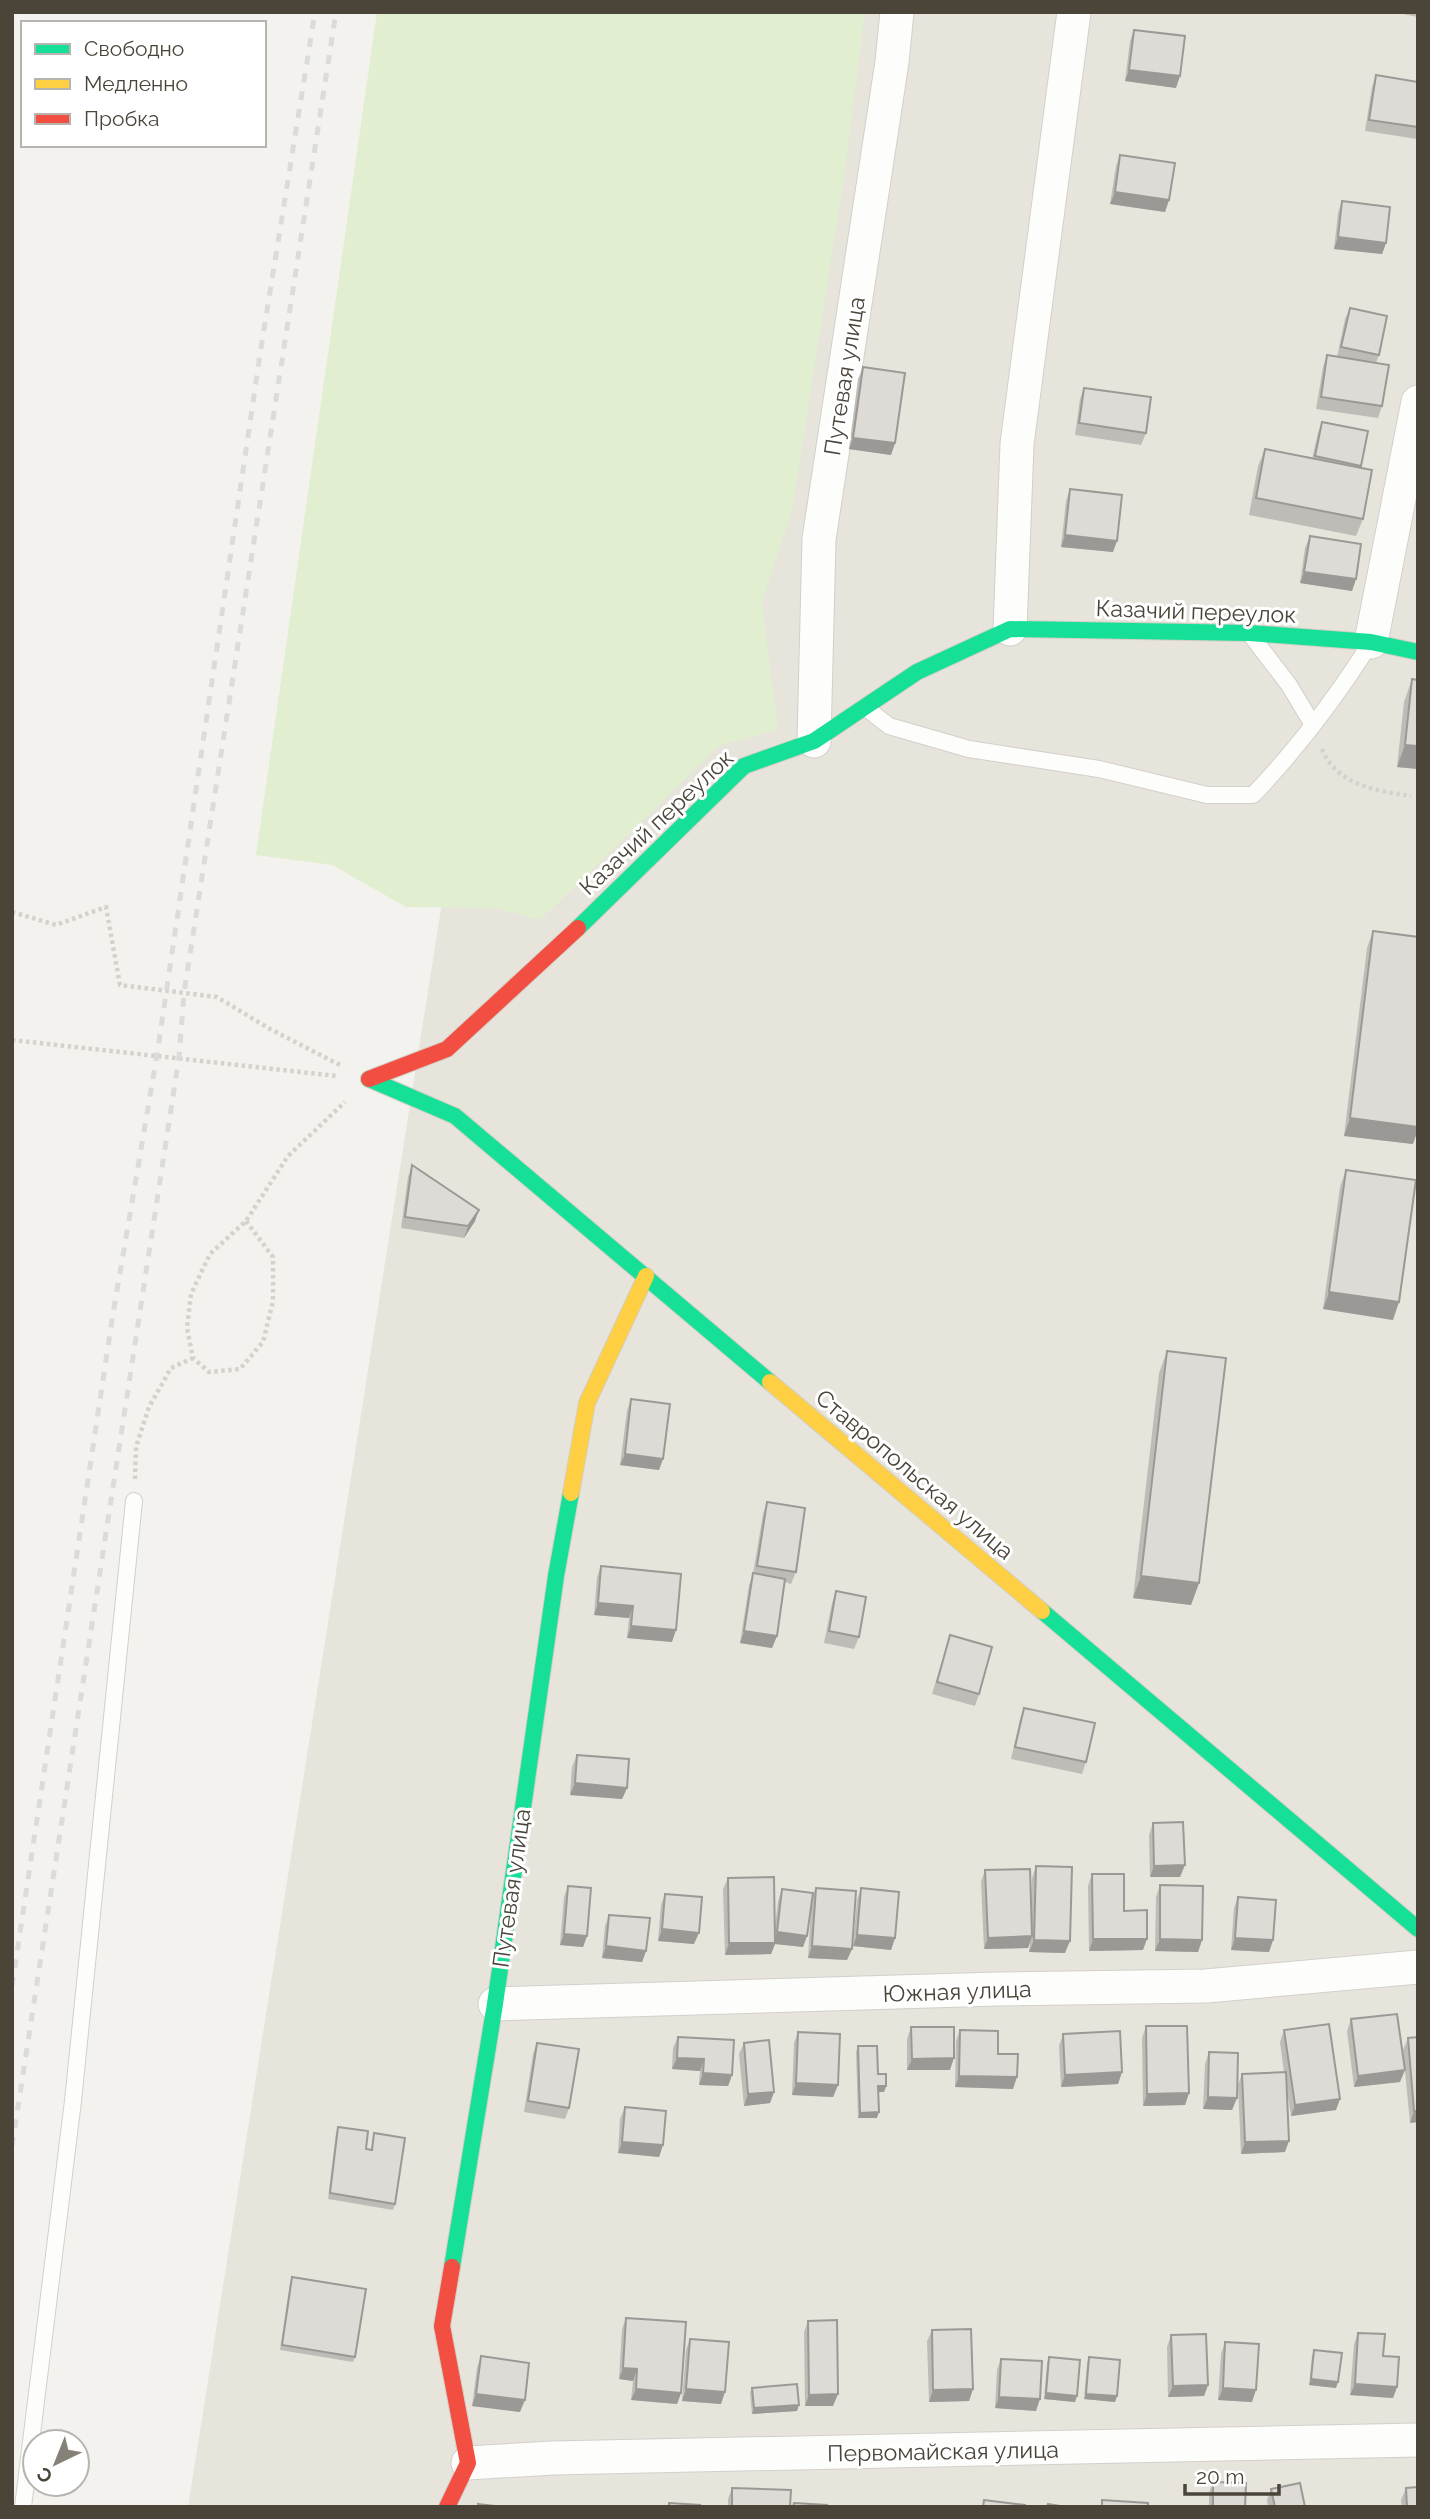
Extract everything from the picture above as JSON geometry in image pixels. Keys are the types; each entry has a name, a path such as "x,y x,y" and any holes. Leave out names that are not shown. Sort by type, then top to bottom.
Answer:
{"street":[{"name":"Путевая улица","path":"814,741 819,539 892,62 897,12"},
{"path":"1010,629 1017,444 1074,12"},
{"path":"1371,642 1418,402"},
{"name":"Казачий переулок","path":"369,1079 447,1049 572,934 744,766 814,741 917,672 1010,629 1249,634 1371,642 1418,652"},
{"name":"Ставропольская улица","path":"369,1079 456,1116 1418,1929"},
{"name":"Путевая улица","path":"468,2463 442,2326 495,2004 556,1576 587,1403 646,1276"},
{"name":"Южная улица","path":"495,2004 997,1989 1206,1986 1418,1967"},
{"name":"Первомайская улица","path":"468,2463 609,2457 1418,2440"},
{"path":"447,2507 468,2463"}],"lane":[{"path":"1249,634 1289,685 1313,725"},
{"path":"866,708 889,726 969,750 1099,769 1207,795 1253,795 1286,761 1371,642"},
{"path":"23,2507 73,2101 134,1501"}],"path":[{"path":"1313,725 1325,758 1344,778 1383,792 1411,796"},
{"path":"12,912 56,925 106,907 120,985 217,997 270,1029 369,1079"},
{"path":"12,1040 369,1079"},
{"path":"246,1220 273,1257 273,1301 262,1342 240,1369 209,1372 193,1358 187,1328 191,1294 210,1255 246,1220 288,1156 369,1079"},
{"path":"134,1501 136,1447 149,1407 172,1368 193,1358"}],"shaded area":[{"path":"583,12 1418,12 1418,2507 188,2507"}],"green space":[{"path":"377,12 865,12 845,170 792,511 762,602 778,729 719,746 540,920 496,908 406,907 332,865 256,855"}],"building":[{"path":"1134,30 1185,36 1180,76 1129,70"},
{"path":"1376,75 1418,82 1418,127 1369,120"},
{"path":"1120,155 1175,163 1169,200 1115,192"},
{"path":"1342,201 1390,207 1386,243 1338,237"},
{"path":"1350,308 1387,316 1379,355 1341,347"},
{"path":"1327,355 1389,365 1382,406 1321,397"},
{"path":"863,367 905,373 895,443 853,438"},
{"path":"1084,388 1151,397 1146,433 1079,423"},
{"path":"1322,422 1368,431 1361,466 1315,456"},
{"path":"1265,449 1372,470 1363,519 1256,498"},
{"path":"1070,489 1122,495 1117,541 1065,535"},
{"path":"1310,536 1361,544 1356,579 1304,572"},
{"path":"1412,679 1418,680 1418,746 1405,745"},
{"path":"1373,931 1418,937 1418,1127 1350,1118"},
{"path":"412,1165 479,1210 468,1226 405,1217"},
{"path":"1346,1170 1416,1180 1399,1302 1329,1292"},
{"path":"1167,1351 1226,1358 1199,1583 1141,1576"},
{"path":"631,1399 670,1404 663,1459 625,1454"},
{"path":"767,1502 805,1508 796,1572 757,1566"},
{"path":"601,1566 681,1574 676,1630 631,1626 633,1606 598,1603"},
{"path":"753,1573 785,1579 777,1636 744,1631"},
{"path":"836,1591 866,1597 859,1637 829,1631"},
{"path":"950,1635 992,1647 979,1694 937,1682"},
{"path":"1024,1708 1095,1723 1086,1762 1015,1747"},
{"path":"577,1755 629,1759 627,1788 575,1783"},
{"path":"1183,1822 1185,1865 1154,1866 1153,1823"},
{"path":"1036,1866 1072,1867 1070,1941 1034,1940"},
{"path":"1030,1869 1032,1936 988,1938 985,1870"},
{"path":"1092,1874 1124,1874 1124,1911 1147,1910 1147,1939 1093,1939"},
{"path":"774,1877 775,1943 729,1943 728,1878"},
{"path":"1160,1885 1203,1886 1202,1940 1160,1939"},
{"path":"568,1886 591,1888 587,1936 564,1934"},
{"path":"816,1888 856,1891 852,1949 812,1946"},
{"path":"861,1888 899,1892 895,1938 857,1935"},
{"path":"782,1889 813,1893 807,1936 777,1932"},
{"path":"665,1894 702,1897 699,1933 662,1929"},
{"path":"1238,1897 1276,1900 1273,1940 1235,1938"},
{"path":"609,1915 650,1918 646,1951 606,1946"},
{"path":"1397,2014 1405,2070 1358,2076 1351,2019"},
{"path":"1329,2024 1340,2099 1295,2105 1284,2030"},
{"path":"1146,2026 1187,2026 1189,2093 1147,2094"},
{"path":"911,2027 954,2027 954,2058 912,2059"},
{"path":"960,2030 998,2031 998,2054 1018,2054 1017,2077 959,2076"},
{"path":"1120,2031 1122,2072 1065,2075 1063,2034"},
{"path":"798,2032 840,2034 838,2085 796,2083"},
{"path":"678,2037 734,2040 732,2075 703,2073 704,2059 677,2058"},
{"path":"1418,2037 1418,2111 1414,2111 1408,2038"},
{"path":"769,2040 774,2092 748,2094 744,2043"},
{"path":"537,2043 579,2049 569,2108 528,2101"},
{"path":"858,2046 877,2046 878,2074 886,2074 886,2086 878,2086 879,2112 860,2113"},
{"path":"1209,2052 1238,2053 1237,2098 1208,2097"},
{"path":"1286,2072 1289,2141 1245,2142 1242,2074"},
{"path":"625,2107 666,2111 663,2145 622,2142"},
{"path":"338,2127 368,2131 366,2149 372,2150 374,2133 405,2138 395,2204 330,2193"},
{"path":"292,2277 366,2289 355,2357 282,2345"},
{"path":"626,2318 686,2322 681,2393 636,2389 637,2369 623,2368"},
{"path":"837,2320 838,2394 809,2395 808,2321"},
{"path":"971,2329 973,2389 933,2390 932,2330"},
{"path":"1358,2333 1385,2334 1383,2356 1399,2357 1397,2387 1355,2384"},
{"path":"1206,2334 1208,2385 1173,2386 1171,2335"},
{"path":"690,2339 729,2342 725,2392 686,2389"},
{"path":"1225,2342 1259,2344 1256,2390 1223,2388"},
{"path":"1314,2350 1342,2353 1338,2382 1311,2379"},
{"path":"481,2356 529,2363 525,2400 476,2394"},
{"path":"1049,2357 1080,2360 1077,2396 1046,2393"},
{"path":"1089,2357 1120,2360 1117,2396 1086,2394"},
{"path":"1001,2359 1042,2361 1040,2399 999,2397"},
{"path":"797,2384 799,2405 754,2408 752,2388"},
{"path":"1213,2482 1246,2483 1245,2507 1213,2507"},
{"path":"1300,2483 1305,2507 1275,2507 1271,2489"},
{"path":"1418,2487 1418,2507 1407,2507 1406,2488"},
{"path":"732,2488 791,2490 790,2507 732,2507"},
{"path":"984,2500 1025,2505 1025,2507 983,2507"},
{"path":"1102,2500 1148,2503 1148,2507 1102,2507"},
{"path":"669,2503 700,2505 700,2507 669,2507"},
{"path":"794,2503 827,2505 827,2507 793,2507"},
{"path":"478,2504 503,2507 478,2507"}],"railway":[{"path":"12,1986 112,1320 157,1055 261,348 315,12"},
{"path":"12,2146 179,1057 184,993 336,12"}],"traffic: fast":[{"path":"578,928 744,766 814,741 917,672 1010,629 1249,633 1371,642 1418,652"},
{"path":"369,1079 455,1116 770,1382"},
{"path":"452,2267 495,2004 556,1576 571,1493"},
{"path":"1042,1611 1418,1929"}],"traffic: slow":[{"path":"571,1493 587,1403 646,1276"},
{"path":"770,1382 1042,1611"}],"traffic: jam":[{"path":"369,1079 447,1049 578,928"},
{"path":"447,2507 468,2463 442,2326 452,2267"}]}
